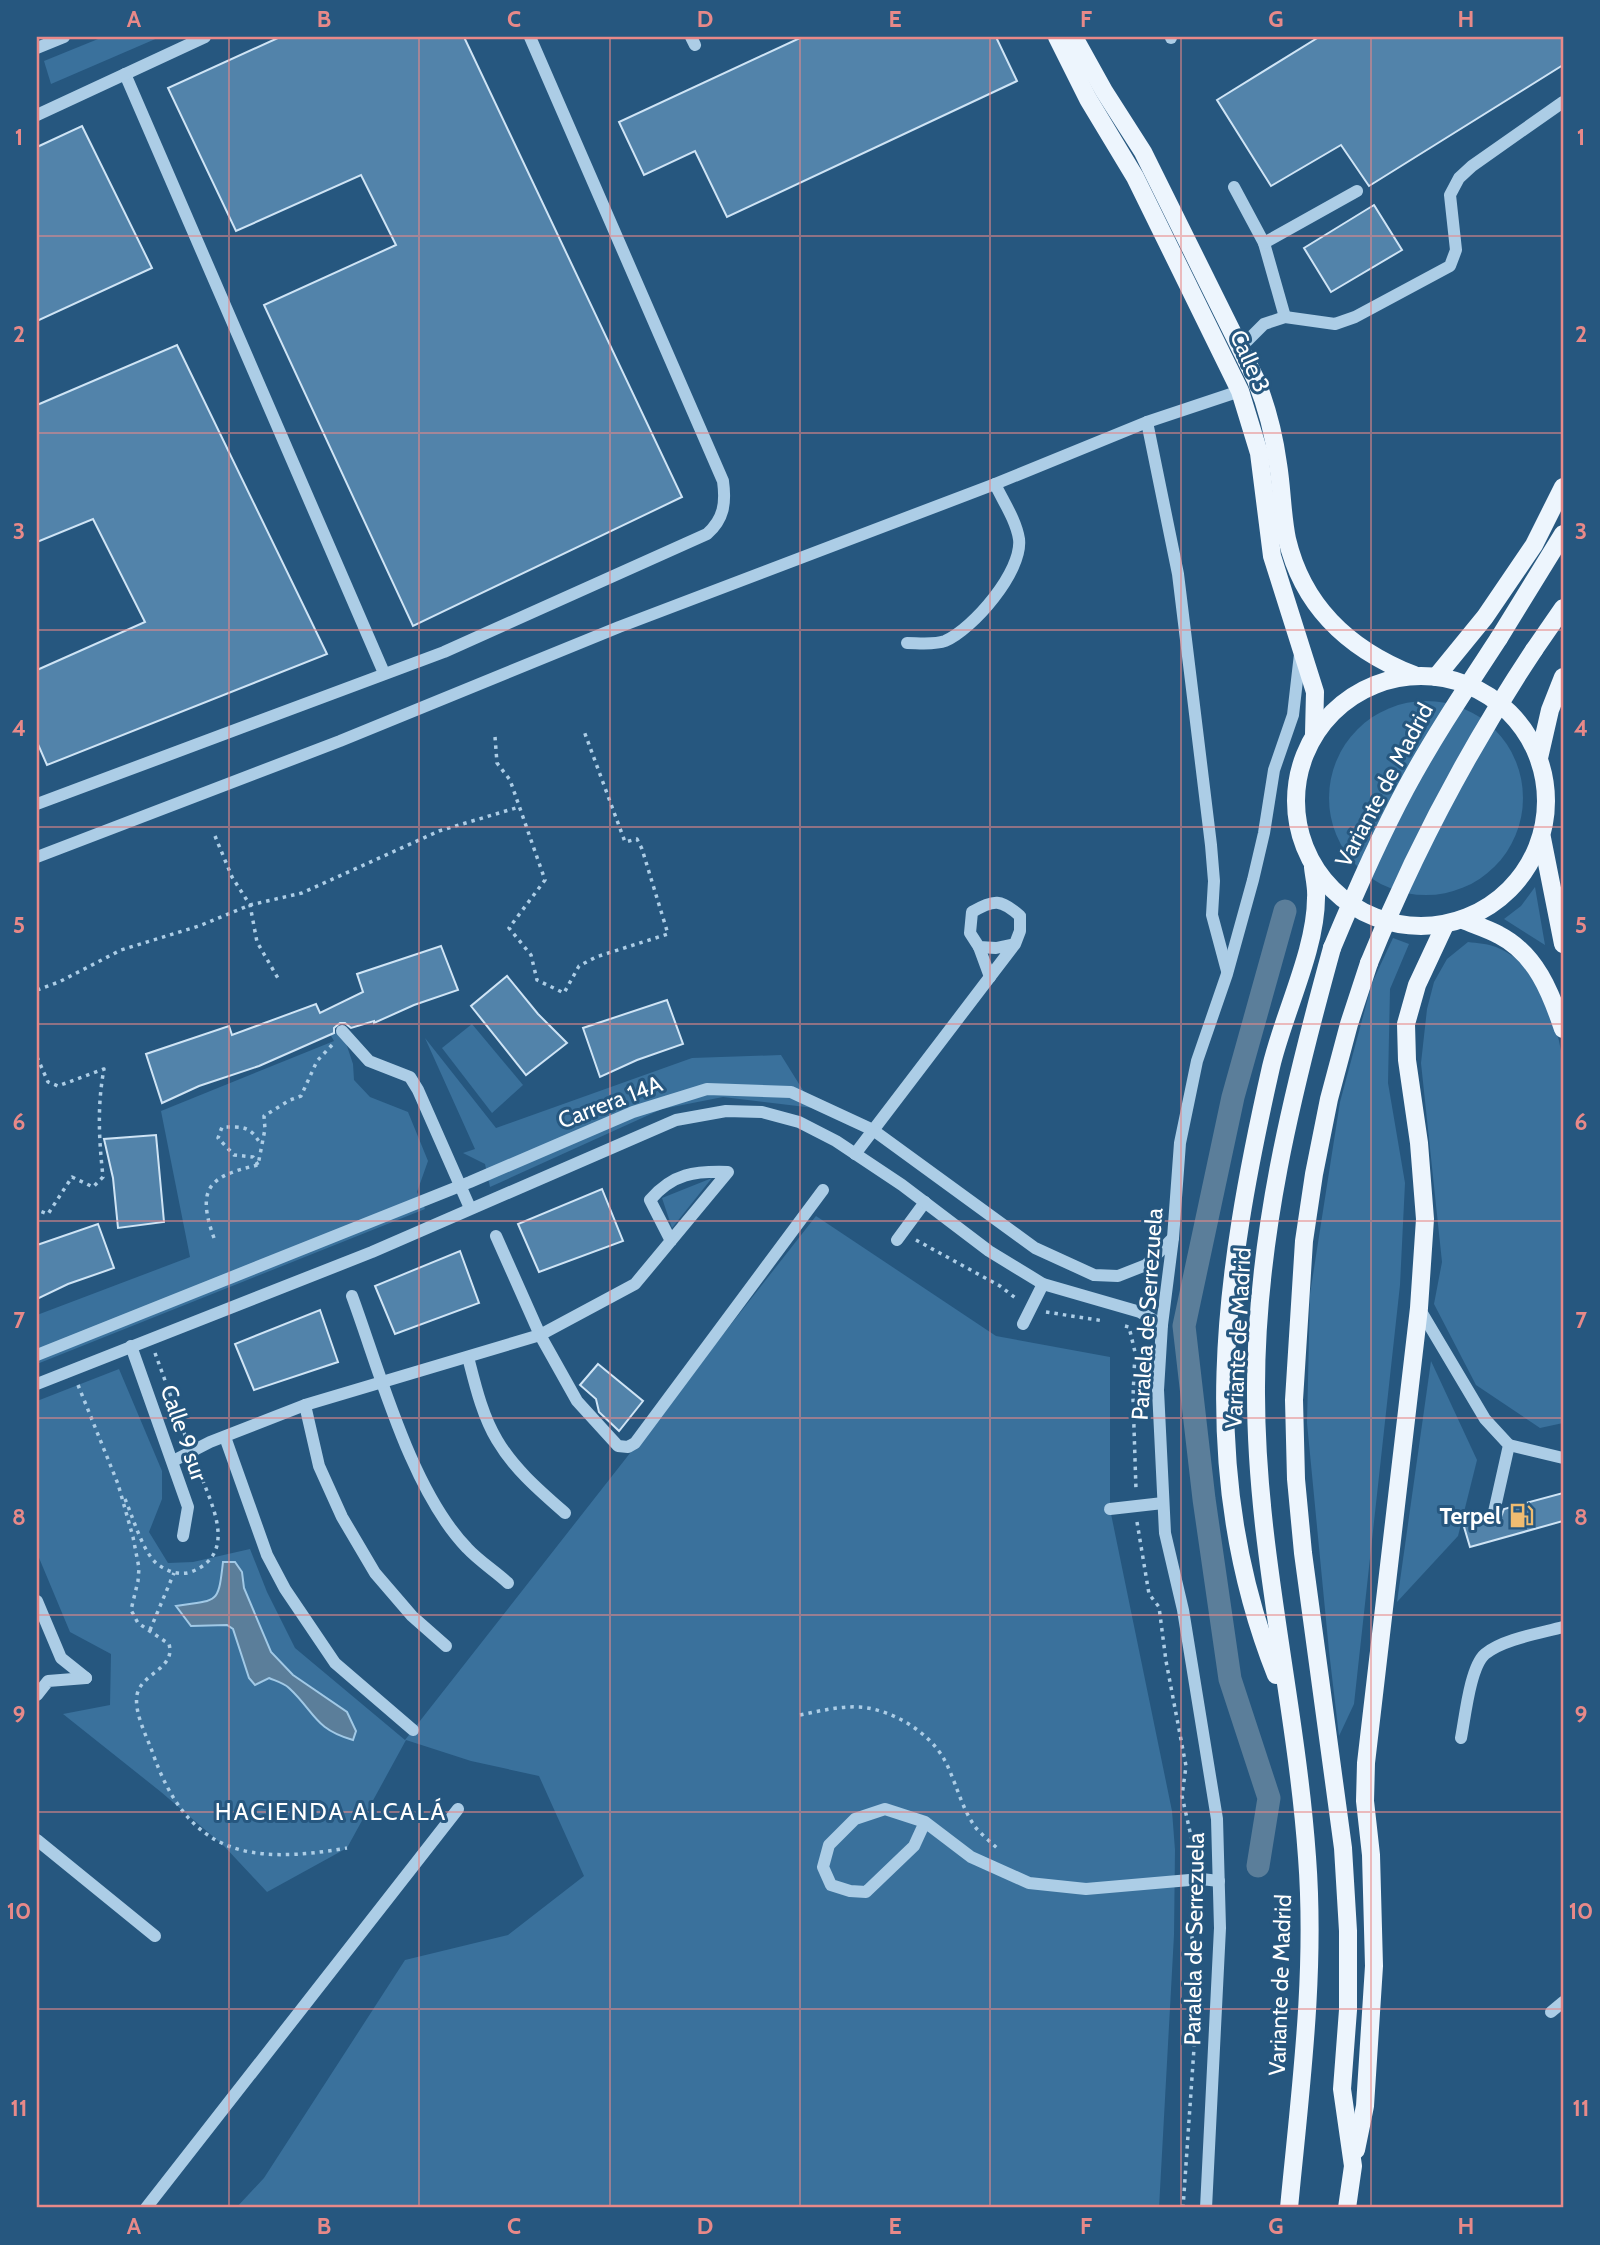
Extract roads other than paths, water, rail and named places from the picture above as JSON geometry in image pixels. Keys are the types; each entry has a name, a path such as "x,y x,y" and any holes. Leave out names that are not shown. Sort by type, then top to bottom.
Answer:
{"main road":[{"name":"Calle 3","path":"1058,37 1088,99 1135,177 1240,391 1258,453 1272,556 1315,692 1314,734"},
{"name":"Calle 3","path":"1074,37 1143,152 1241,347 1267,408 1278,461 1287,537 1295,565 1308,594 1342,632 1362,649 1385,664 1417,676"},
{"path":"1436,677 1485,617 1534,545 1563,487"},
{"name":"Variante de Madrid","path":"1289,2208 1306,2038 1311,1948 1307,1857 1289,1708 1266,1555 1259,1480 1256,1380 1266,1242 1277,1168 1294,1088 1332,948 1367,866 1406,788 1450,711 1563,534"},
{"path":"1353,2166 1342,2090 1348,2010 1343,1848 1303,1553 1293,1400 1304,1241 1329,1099 1369,963 1401,886 1459,770 1495,709 1563,608"},
{"path":"1417,676 1436,677 1472,687 1504,708 1529,737 1539,758 1546,784 1546,811 1542,838 1530,865 1513,888 1490,907 1463,920 1445,925 1407,926 1370,916 1338,896 1313,867 1303,848 1295,805 1296,783 1302,758 1314,734 1334,710 1358,692 1387,680 1417,676"},
{"path":"1539,758 1550,710 1563,677"},
{"path":"1542,838 1563,944"},
{"path":"1289,1708 1258,1628 1231,1513 1225,1437 1225,1381 1229,1303 1238,1228 1273,1060 1311,937 1317,899 1313,867"},
{"path":"1463,920 1500,935 1521,950 1539,973 1563,1029"},
{"path":"1347,2208 1365,2106 1374,1966 1371,1855 1365,1801 1367,1763 1419,1308 1425,1219 1419,1143 1407,1060 1406,1024 1417,985 1445,925"}],"street":[{"path":"37,48 64,37"},
{"path":"37,115 205,37"},
{"path":"38,802 444,652 707,534 717,525 723,510 723,481 530,37"},
{"path":"125,74 384,673"},
{"path":"1241,347 1264,324 1285,317 1335,324 1355,317 1450,266 1456,250 1450,195 1459,178 1563,102"},
{"path":"1234,187 1264,243 1285,317"},
{"path":"1264,243 1357,191"},
{"path":"37,857 340,741 619,627 995,484 1147,422 1240,391"},
{"path":"1147,422 1178,574 1211,845 1214,880 1212,915 1227,974"},
{"path":"907,643 944,642 968,624 993,599 1016,564 1019,541 995,484"},
{"name":"Paralela de Serrezuela","path":"1206,2208 1220,1928 1217,1819 1183,1610 1165,1533 1158,1390 1181,1143 1191,1088 1197,1061 1227,974 1261,845 1274,770 1293,715 1301,643"},
{"path":"855,1154 873,1130 990,977 1015,944 1020,931 1020,916 1006,904 988,902 972,912 970,933 979,947 990,977"},
{"path":"979,947 996,948 1015,944"},
{"path":"341,1031 369,1061 410,1077 470,1208"},
{"name":"Carrera 14A","path":"37,1355 461,1186 632,1112 707,1089 791,1092 873,1130 1035,1248 1094,1275 1118,1276 1146,1265 1173,1238"},
{"name":"Carrera 14A","path":"37,1384 372,1252 676,1120 726,1111 762,1112 800,1122 836,1141 925,1202 989,1251 1043,1284 1140,1312 1162,1325"},
{"path":"173,1461 304,1405 540,1335 635,1284 671,1241 720,1182 728,1172 696,1171 661,1186 650,1200 671,1241"},
{"path":"496,1236 540,1335 577,1401 618,1446 631,1446 823,1190"},
{"path":"899,1236 925,1202"},
{"path":"1023,1324 1043,1284"},
{"path":"352,1296 416,1468 439,1510 467,1548 508,1583"},
{"path":"1419,1308 1486,1419 1509,1445 1563,1458"},
{"name":"Calle 9 sur","path":"131,1346 188,1507 183,1536"},
{"path":"468,1357 481,1404 496,1440 516,1466 565,1513"},
{"path":"304,1405 319,1466 342,1517 375,1573 412,1616 446,1646"},
{"path":"225,1437 267,1555 297,1609 335,1663 413,1730"},
{"path":"1494,1512 1509,1445"},
{"path":"1110,1509 1163,1503"},
{"path":"37,1601 61,1658 86,1678 48,1681 37,1695"},
{"path":"1461,1738 1475,1672 1483,1655 1500,1645 1563,1627"},
{"path":"146,2208 458,1809"},
{"path":"925,1822 914,1846 866,1892 850,1891 831,1885 823,1867 829,1845 855,1819 885,1809 925,1822 971,1857 1030,1883 1086,1889 1201,1878 1219,1881"},
{"path":"37,1840 155,1936"},
{"path":"1551,2012 1563,2002"}],"waterway":[{"path":"1258,1866 1269,1798 1230,1679 1204,1499 1184,1326 1233,1097 1285,911"}],"place":[{"name":"Terpel","path":"1521,1516"}],"district":[{"name":"HACIENDA ALCALÁ","path":"331,1812"}]}
